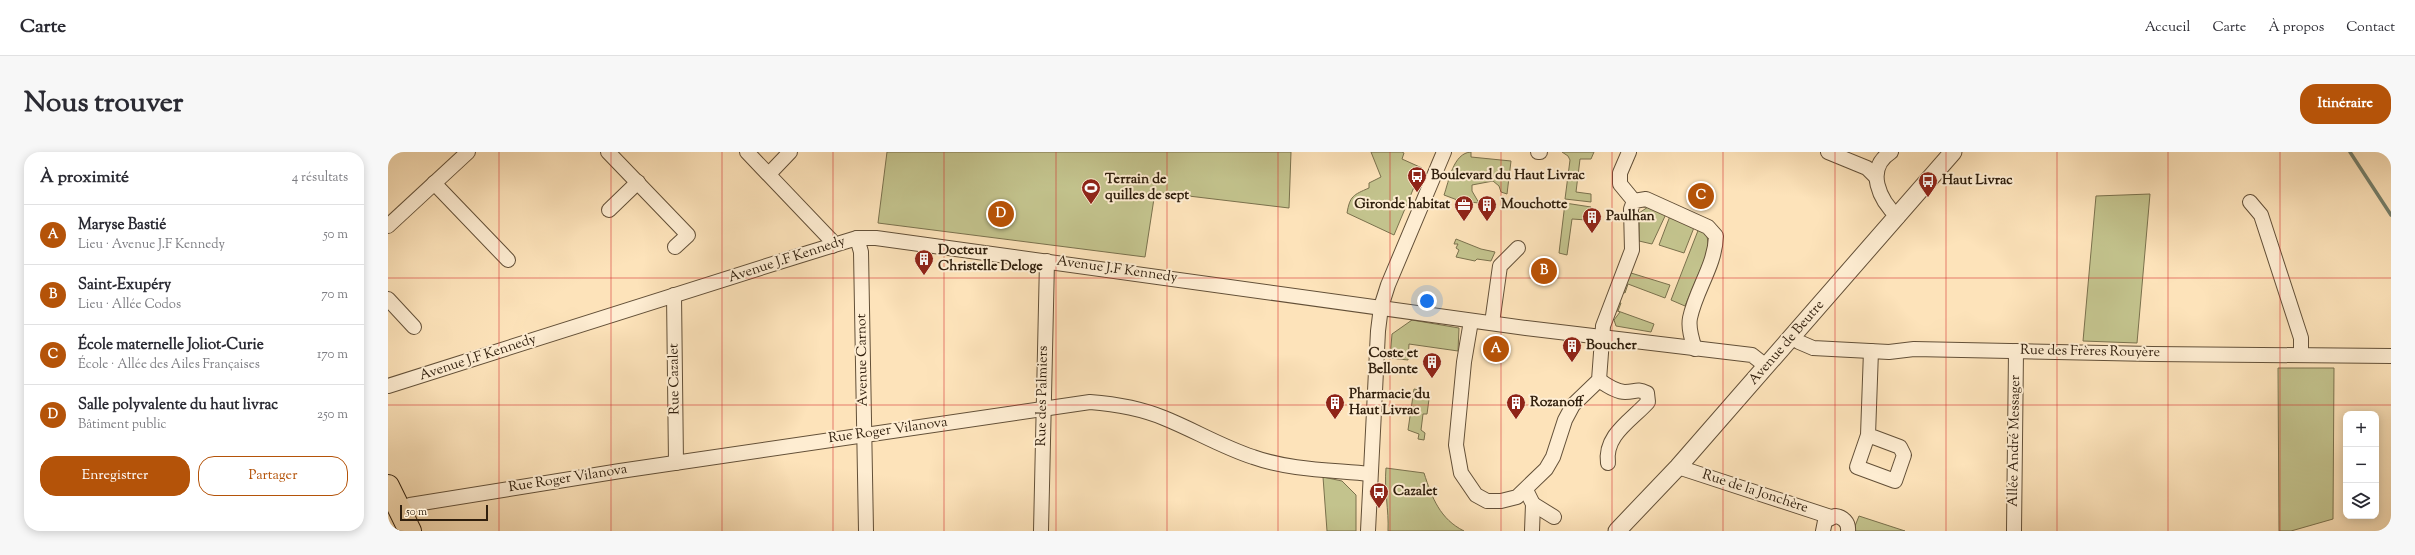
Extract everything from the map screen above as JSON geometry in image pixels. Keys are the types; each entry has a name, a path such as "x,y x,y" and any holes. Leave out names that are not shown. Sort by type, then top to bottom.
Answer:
{"main road":[{"path":"388,486 410,531"}],"street":[{"path":"388,226 468,152"},
{"path":"608,152 688,235 675,248"},
{"path":"747,152 831,240 832,246"},
{"path":"769,174 790,152"},
{"path":"1368,531 1370,474 1381,307 1388,285 1444,152"},
{"path":"1629,152 1620,173 1620,184 1634,201"},
{"path":"1828,152 1867,168 1876,177"},
{"path":"1883,153 1876,177 1879,194 1887,207 1898,217"},
{"name":"Avenue de Beutre","path":"1617,531 1678,467 1898,217 1951,153"},
{"path":"609,210 638,182"},
{"path":"434,183 508,260"},
{"path":"1634,201 1646,199 1708,227 1716,236 1716,252 1690,319 1691,336 1695,349"},
{"path":"1471,321 1456,445 1461,473 1476,496 1487,501 1501,501 1517,497 1526,490 1546,469 1553,457 1565,420 1573,405 1599,380 1603,326 1632,250 1631,209 1634,201"},
{"path":"2250,202 2261,215 2301,338 2301,354"},
{"name":"Avenue J.F Kennedy","path":"388,386 857,238 876,238 1047,261 1381,307 1471,321 1752,355 1766,366"},
{"name":"Avenue Carnot","path":"857,238 861,252 866,531"},
{"path":"1492,323 1500,266 1518,248"},
{"name":"Rue des Palmiers","path":"1041,531 1042,409 1047,261"},
{"name":"Rue Cazalet","path":"674,295 676,463"},
{"path":"388,299 414,326"},
{"name":"Rue des Frères Rouyère","path":"1793,336 1799,342 1813,348 1872,351 1902,351 1914,348 2152,354 2301,354 2391,356"},
{"path":"1868,436 1872,351"},
{"name":"Allée André Messager","path":"2014,531 2016,351"},
{"path":"1599,380 1607,386 1625,392 1638,389 1647,393 1648,402 1639,412 1630,417 1613,439 1607,453 1608,463"},
{"name":"Rue Roger Vilanova","path":"399,509 410,504 1090,402 1134,408 1164,418 1212,442 1254,458 1285,465 1370,474"},
{"name":"Rue de la Jonchère","path":"1678,467 1831,517 1843,518 1847,523 1848,531"},
{"path":"1526,490 1533,504 1532,531"},
{"path":"1533,504 1554,517"},
{"name":"Rue de la Jonchère","path":"1823,531 1825,521 1831,517"}],"green space":[{"path":"887,152 1291,152 1289,208 1155,192 1145,257 878,223"},
{"path":"1371,152 1402,152 1404,153 1402,159 1422,168 1394,235 1347,213 1351,199 1359,192 1369,188 1369,183 1381,177"},
{"path":"1471,152 1471,157 1511,161 1507,194 1501,192 1499,186 1493,181 1472,185 1472,191 1479,203 1460,201 1444,195 1456,162 1460,157"},
{"path":"1562,152 1594,152 1591,159 1580,159 1576,192 1591,194 1591,202 1565,199 1570,160 1568,156"},
{"path":"2150,194 2137,343 2083,341 2096,196"},
{"path":"1565,203 1591,207 1587,220 1572,219 1567,255 1559,253"},
{"path":"1648,207 1666,214 1652,244 1639,241 1639,213"},
{"path":"1670,216 1695,225 1684,253 1659,245"},
{"path":"1699,228 1707,236 1709,249 1685,306 1671,300"},
{"path":"1456,239 1481,249 1495,252 1491,261 1477,259 1475,261 1456,257 1459,250 1456,248 1458,244 1454,244"},
{"path":"1631,273 1670,285 1665,298 1628,284 1625,293 1623,292"},
{"path":"1618,302 1621,303 1618,311 1654,324 1651,332 1616,326 1614,320 1620,312 1615,310"},
{"path":"1412,320 1459,328 1458,351 1409,344 1408,360 1390,358 1392,334"},
{"path":"2278,368 2334,368 2333,519 2291,531 2279,531"},
{"path":"1414,389 1430,392 1427,414 1423,414 1421,430 1425,433 1424,440 1418,439 1419,434 1408,430"},
{"path":"1386,468 1424,473 1430,491 1438,507 1449,520 1464,531 1388,531"},
{"path":"1323,477 1342,481 1356,495 1356,531 1327,531"},
{"path":"1859,516 1905,531 1853,531"}],"waterway":[{"path":"2350,152 2391,215"}],"place":[{"name":"Boulevard du Haut Livrac","path":"1417,193"},
{"name":"École maternelle Joliot-Curie","path":"1701,196"},
{"name":"Haut Livrac","path":"1928,198"},
{"name":"Terrain de quilles de sept","path":"1091,205"},
{"name":"Salle polyvalente du haut livrac","path":"1001,214"},
{"name":"Gironde habitat","path":"1464,222"},
{"name":"Mouchotte","path":"1487,222"},
{"name":"Paulhan","path":"1592,234"},
{"name":"Saint-Exupéry","path":"1544,271"},
{"name":"Docteur Christelle Deloge","path":"924,276"},
{"name":"Maryse Bastié","path":"1496,349"},
{"name":"Boucher","path":"1572,363"},
{"name":"Coste et Bellonte","path":"1432,379"},
{"name":"Pharmacie du Haut Livrac","path":"1335,420"},
{"name":"Rozanoff","path":"1516,420"},
{"name":"Cazalet","path":"1379,509"}]}
